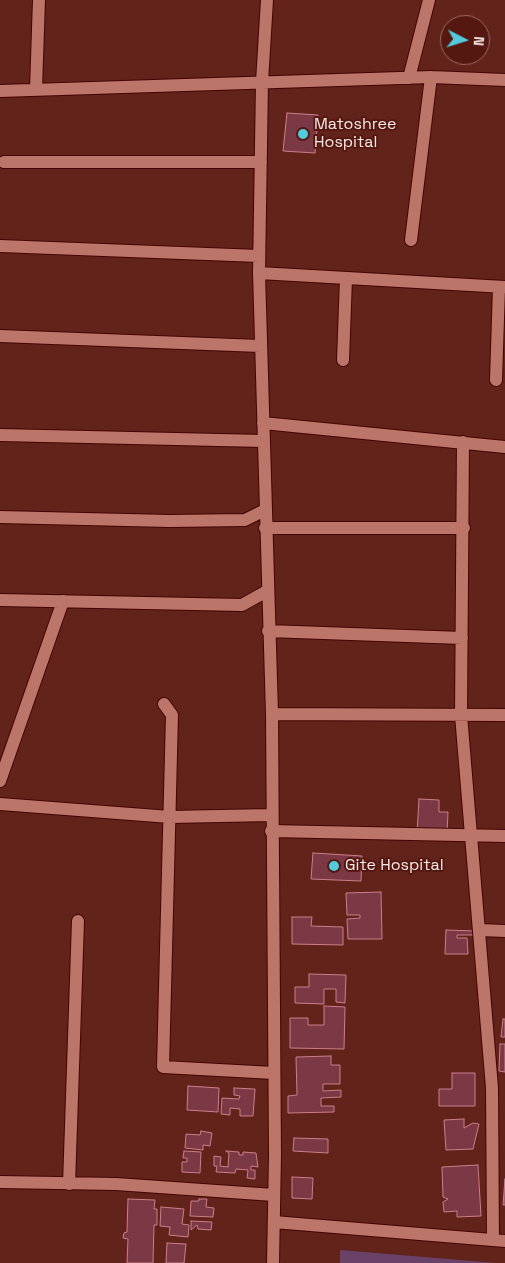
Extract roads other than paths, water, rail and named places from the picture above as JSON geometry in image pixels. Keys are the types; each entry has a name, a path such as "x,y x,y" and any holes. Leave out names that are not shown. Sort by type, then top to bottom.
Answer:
{"street":[{"path":"36,89 39,0"},
{"path":"267,0 262,82 259,273 268,631 272,714 273,1263"},
{"path":"409,78 429,0"},
{"path":"0,91 431,76 505,80"},
{"path":"411,240 431,76"},
{"path":"4,162 261,162"},
{"path":"0,246 259,256"},
{"path":"259,273 502,287 496,380"},
{"path":"343,360 346,278"},
{"path":"0,336 260,346"},
{"path":"263,423 505,447"},
{"path":"0,435 263,441"},
{"path":"274,1222 499,1240 492,1088 461,715 464,528 463,442"},
{"path":"0,517 169,521 245,520 265,510"},
{"path":"265,528 464,528"},
{"path":"0,600 242,605 267,591"},
{"path":"0,781 63,601"},
{"path":"268,631 462,638"},
{"path":"164,704 172,715 163,1067 274,1073"},
{"path":"272,714 505,715"},
{"path":"0,804 170,817 271,815"},
{"path":"271,831 505,836"},
{"path":"69,1184 78,921"},
{"path":"480,930 505,931"},
{"path":"492,1088 505,1088"},
{"path":"0,1182 116,1184 274,1195"}],"place":[{"name":"Matoshree Hospital","path":"303,134"},
{"name":"Gite Hospital","path":"334,866"}]}
